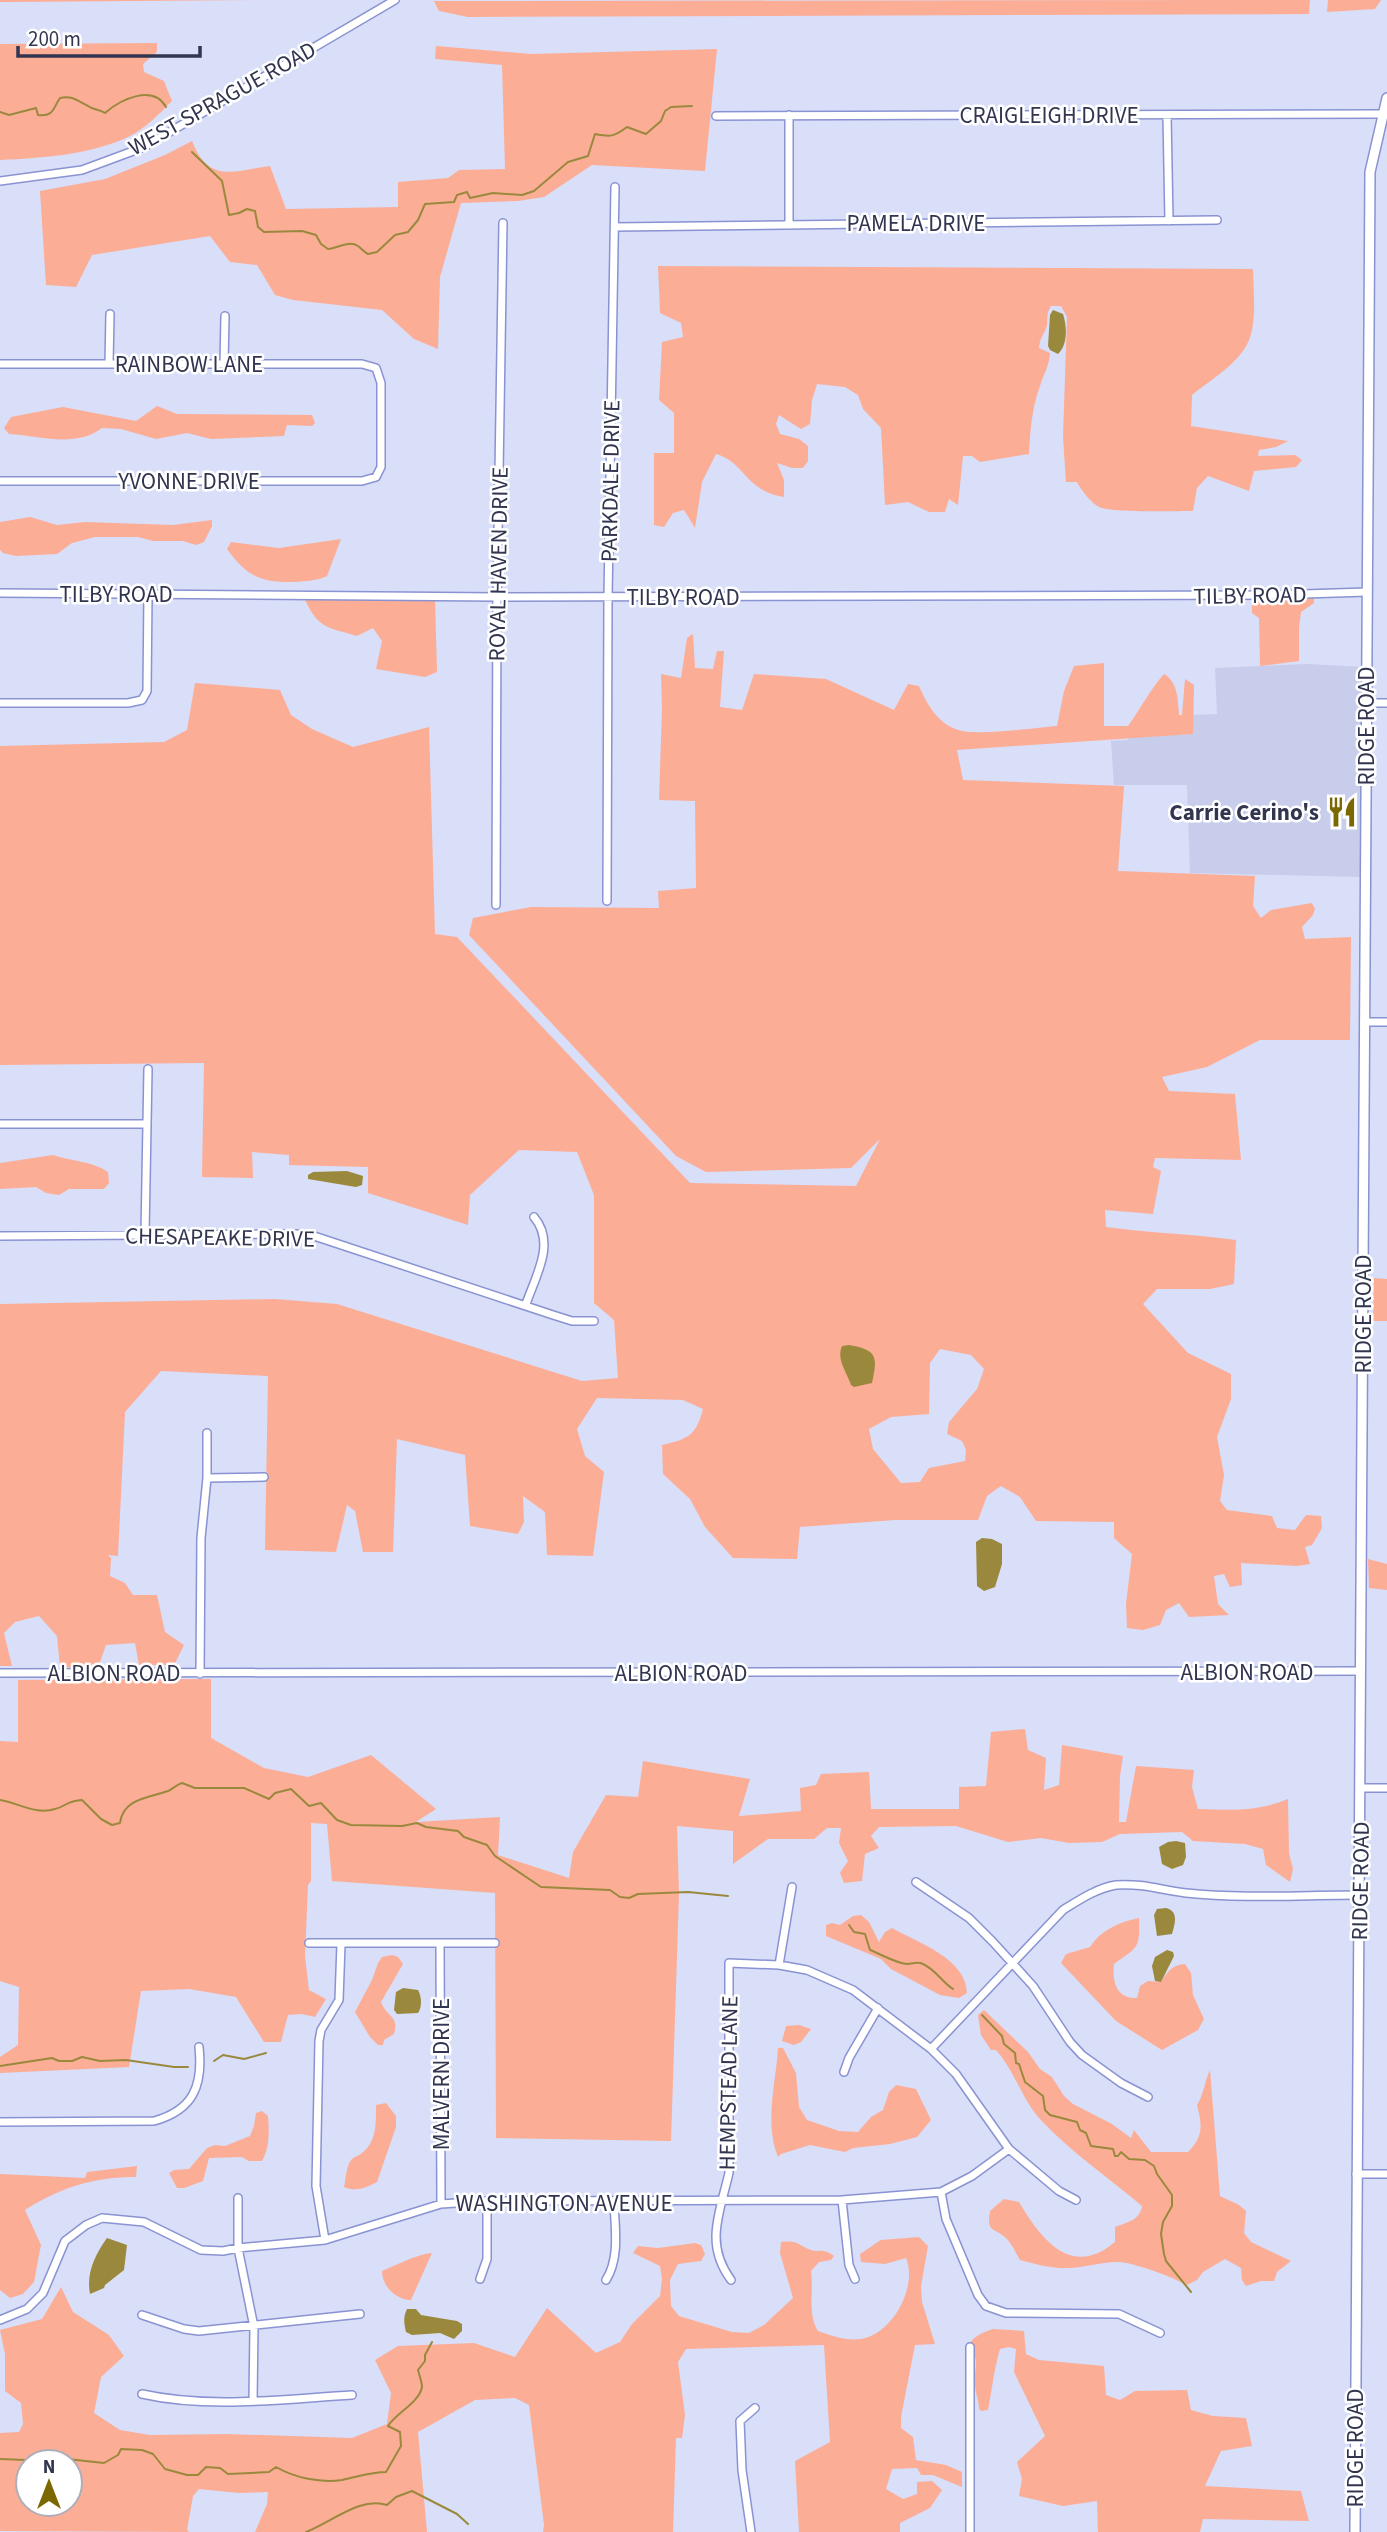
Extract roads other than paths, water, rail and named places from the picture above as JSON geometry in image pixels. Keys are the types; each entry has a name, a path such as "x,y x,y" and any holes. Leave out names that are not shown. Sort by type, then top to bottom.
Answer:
{"main road":[{"name":"RIDGE ROAD","path":"1355,2532 1370,172 1387,98"}],"street":[{"name":"WEST SPRAGUE ROAD","path":"0,181 82,170 144,147 395,0"},
{"name":"CRAIGLEIGH DRIVE","path":"716,116 1383,114"},
{"path":"789,115 789,224"},
{"path":"1167,115 1170,221"},
{"name":"PARKDALE DRIVE","path":"607,901 608,597 615,187"},
{"name":"PAMELA DRIVE","path":"615,226 1217,220"},
{"name":"ROYAL HAVEN DRIVE","path":"496,905 497,597 503,223"},
{"path":"109,364 110,314"},
{"path":"224,364 225,316"},
{"name":"RAINBOW LANE","path":"0,364 362,364 376,368 381,383 381,467 376,477"},
{"name":"YVONNE DRIVE","path":"0,481 362,481 376,477"},
{"name":"TILBY ROAD","path":"0,593 608,597 1273,595 1367,592"},
{"path":"0,703 128,703 142,700 147,691 148,594"},
{"path":"1367,703 1387,703"},
{"path":"1364,1022 1387,1022"},
{"path":"145,1234 148,1069"},
{"path":"0,1124 147,1124"},
{"path":"526,1304 546,1247 542,1227 534,1217"},
{"name":"CHESAPEAKE DRIVE","path":"0,1236 308,1234 572,1321 594,1321"},
{"path":"201,1674 201,1538 207,1478 207,1433"},
{"path":"207,1478 264,1478"},
{"name":"ALBION ROAD","path":"0,1673 1361,1671"},
{"path":"1361,1788 1387,1788"},
{"path":"916,1882 969,1918 1034,1986 1070,2042 1082,2055 1148,2097"},
{"path":"931,2049 1063,1910 1087,1895 1115,1885 1149,1885 1185,1893 1359,1895"},
{"path":"792,1887 779,1965 807,1970 853,1990 931,2049 956,2074 1009,2149 1059,2191 1076,2200"},
{"path":"309,1942 495,1943"},
{"path":"325,2240 316,2186 319,2041 321,2030 339,2000 341,1944"},
{"name":"MALVERN DRIVE","path":"440,1944 441,2204"},
{"name":"HEMPSTEAD LANE","path":"731,2280 721,2267 716,2247 716,2218 729,2173 729,1963 779,1965"},
{"path":"844,2072 849,2058 878,2008"},
{"path":"0,2122 154,2120 172,2116 192,2097 201,2071 199,2047"},
{"name":"WASHINGTON AVENUE","path":"0,2320 27,2309 43,2293 65,2242 86,2225 102,2218 144,2222 201,2250 223,2251 325,2240 441,2204 487,2201 842,2200 941,2192 972,2176 1009,2149"},
{"path":"1356,2174 1387,2174"},
{"path":"941,2192 946,2219 978,2295 986,2306 1006,2313 1119,2315 1160,2333"},
{"path":"238,2198 238,2248 254,2327 253,2401"},
{"path":"842,2200 849,2265 855,2279"},
{"path":"480,2279 487,2259 487,2201"},
{"path":"606,2280 612,2271 615,2257 614,2202"},
{"path":"142,2315 184,2329 199,2331 360,2315"},
{"path":"970,2347 970,2532"},
{"path":"142,2395 203,2401 352,2395"},
{"path":"751,2532 742,2470 740,2421 755,2408"}],"waterway":[{"path":"0,112 9,115 36,108 38,115 47,115 60,98 64,97 75,99 105,113 119,103 145,95 153,96 166,107"},
{"path":"192,152 222,181 229,215 247,209 255,211 258,227 264,232 302,231 316,235 328,249 355,244 368,254 377,252 395,235 408,232 418,220 425,204 454,202 457,195 467,192 470,198 493,193 522,195 534,191 568,162 588,156 595,134 612,135 627,127 646,134 661,121 665,111 671,107 692,106"},
{"path":"0,1800 41,1811 82,1800 101,1819 112,1825 120,1823 126,1808 131,1804 182,1783 195,1788 244,1788 269,1799 275,1793 291,1789 309,1806 321,1803 337,1820 351,1825 402,1826 417,1823 426,1827 458,1831 464,1837 487,1845 495,1856 541,1887 610,1890 620,1897 629,1898 638,1894 688,1892 728,1896"},
{"path":"849,1925 854,1932 865,1934 870,1950 902,1963 923,1964 953,1989"},
{"path":"982,2015 1002,2036 1004,2044 1015,2053 1016,2063 1019,2064 1025,2082 1043,2096 1045,2110 1050,2115 1077,2122 1080,2130 1086,2133 1091,2146 1113,2149 1115,2156 1121,2152 1129,2159 1145,2160 1154,2166 1172,2195 1172,2206 1163,2222 1161,2234 1166,2261 1191,2292"},
{"path":"214,2061 223,2055 244,2059 266,2053"},
{"path":"0,2066 52,2058 72,2061 82,2057 100,2061 126,2060 188,2067"},
{"path":"0,2459 67,2459 104,2463 118,2455 121,2449 142,2450 153,2454 165,2469 187,2475 198,2475 206,2467 220,2468 228,2474 269,2472 276,2467 299,2477 334,2481 386,2472 401,2446 400,2432 388,2426 420,2393 422,2385 418,2370 425,2361 432,2342"},
{"path":"306,2532 356,2507 377,2503 387,2505 396,2497 412,2491 457,2514 468,2524"}],"place":[{"name":"Carrie Cerino's","path":"1342,812"}]}
